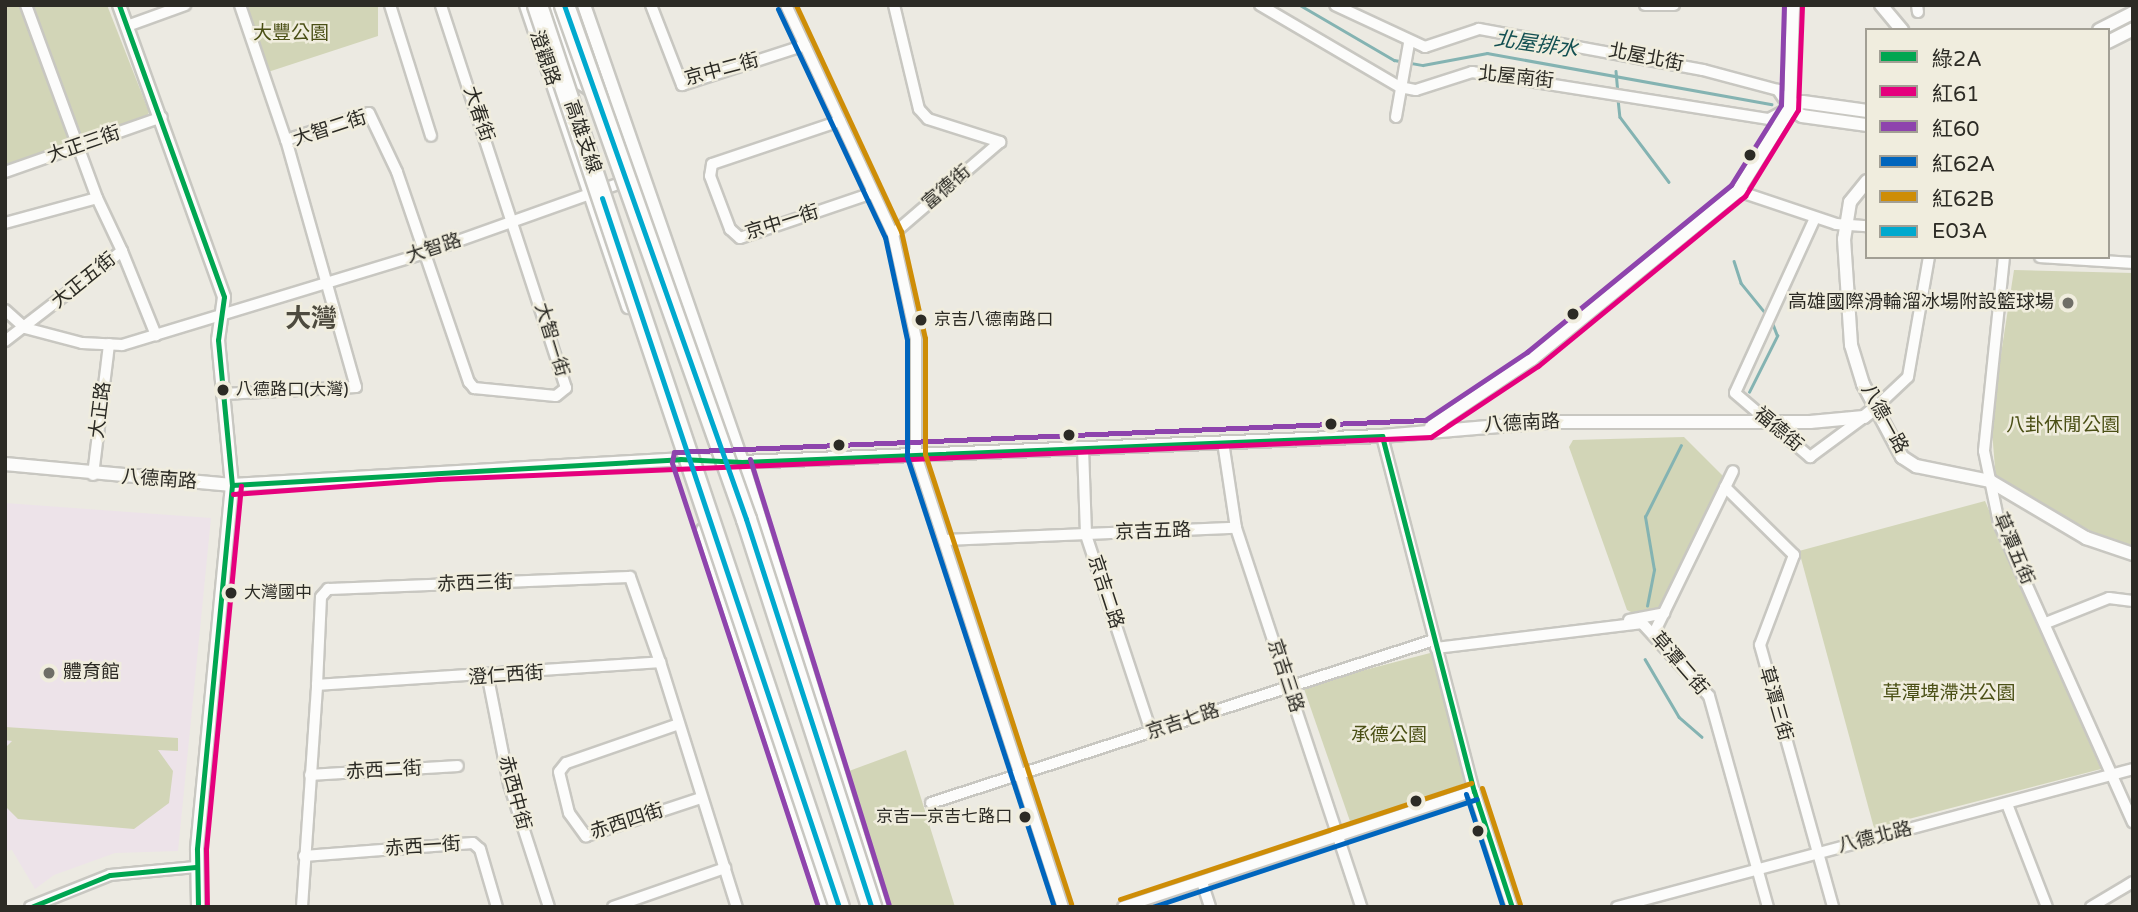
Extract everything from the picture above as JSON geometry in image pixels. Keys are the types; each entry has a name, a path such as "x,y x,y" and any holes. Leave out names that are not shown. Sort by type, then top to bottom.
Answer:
{"highway":[{"name":"高雄支線","path":"537,5 839,907"},
{"name":"高雄支線","path":"564,5 746,519 871,907"}],"street":[{"name":"大正五街","path":"5,341 122,251 97,198 26,5"},
{"path":"120,5 206,235 223,315 218,340 232,485 196,867 198,907"},
{"path":"127,26 185,5"},
{"path":"240,5 286,140"},
{"path":"390,5 431,136"},
{"name":"大春街","path":"440,5 515,223"},
{"name":"澄觀路","path":"526,5 680,459 827,907"},
{"path":"550,5 579,83 621,113"},
{"path":"584,5 742,462 881,907"},
{"name":"京中二街","path":"652,5 682,85 805,45"},
{"path":"786,5 893,234 916,339 916,455 1063,907"},
{"name":"富德街","path":"893,234 1000,142 928,119 919,109 894,5"},
{"path":"1260,5 1401,82"},
{"path":"1335,5 1407,47 1396,117"},
{"path":"1645,5 1674,5"},
{"path":"1428,429 1532,359 1738,191 1790,108 1793,5"},
{"path":"1881,5 1900,28"},
{"path":"2103,28 2133,13"},
{"name":"北屋北街","path":"1407,47 1425,47 1479,29 1581,46 1778,90 1790,108"},
{"path":"2110,41 2133,29"},
{"name":"北屋南街","path":"1401,82 1416,90 1472,72 1605,89 1769,119 1790,108"},
{"path":"1790,108 1803,102 1865,111"},
{"path":"1790,108 1802,116 1865,125"},
{"name":"大智二街","path":"224,394 356,387 286,140 372,114 424,253"},
{"name":"大正三街","path":"5,172 162,117"},
{"name":"京中一街","path":"840,121 712,164 710,176 730,229 740,238 872,193"},
{"name":"大智路","path":"223,315 515,223 643,175"},
{"name":"八德一路","path":"1865,183 1850,202 1846,225 1851,345 1869,413 1902,457 1916,466 1990,481 2086,538 2133,554"},
{"path":"1738,191 1815,218 1865,226"},
{"path":"5,223 97,198"},
{"name":"福德街","path":"1815,218 1766,321 1737,397 1813,457 1869,413 1908,377 1929,259"},
{"name":"大智一街","path":"424,253 474,388 556,396 565,388 515,223"},
{"path":"122,251 156,335"},
{"name":"草潭五街","path":"2004,259 1986,412 1990,481 1999,523 2115,775 2133,822"},
{"path":"2077,259 2133,262"},
{"path":"5,310 25,328 109,344 156,335 223,315"},
{"name":"大正路","path":"93,475 109,344"},
{"name":"八德南路","path":"5,464 93,475 232,485 680,459 742,462 1382,436 1428,429 1770,423 1869,413"},
{"path":"1382,436 1474,792 1512,907"},
{"name":"京吉三路","path":"1223,442 1236,528 1361,907"},
{"name":"京吉二路","path":"1083,448 1086,535 1151,732"},
{"path":"1654,634 1732,471"},
{"name":"草潭三街","path":"1725,487 1794,555 1760,645 1833,907"},
{"name":"京吉五路","path":"944,540 1236,528"},
{"name":"赤西三街","path":"317,685 321,597 328,589 630,577 660,662"},
{"path":"2046,622 2109,598 2133,601"},
{"path":"1435,644 1625,622 1664,613"},
{"name":"草潭二街","path":"1625,622 1642,623 1709,696 1768,907"},
{"name":"京吉七路","path":"931,803 1151,732 1287,684 1435,644"},
{"path":"660,662 677,724 737,907"},
{"name":"澄仁西街","path":"317,685 488,678 660,662"},
{"name":"赤西中街","path":"488,678 509,784 549,907"},
{"path":"302,907 317,685"},
{"name":"赤西四街","path":"677,724 566,763 559,772 569,813 586,836 701,797"},
{"name":"赤西二街","path":"310,775 458,766"},
{"name":"八德北路","path":"1617,907 2133,769"},
{"path":"1123,907 1474,792"},
{"path":"2007,804 2047,907"},
{"name":"赤西一街","path":"304,856 473,843 480,849 497,907"},
{"path":"30,907 110,875 196,867"},
{"path":"613,907 725,868"},
{"path":"1202,882 1210,907"},
{"path":"2091,907 2133,882"}],"shaded area":[{"path":"5,503 211,518 178,851 115,853 54,875 35,889 12,850 5,851"}],"green space":[{"path":"5,5 107,5 149,112 146,119 5,167"},
{"name":"大豐公園","path":"245,5 378,5 378,36 268,72"},
{"name":"八卦休閒公園","path":"2014,270 2133,273 2133,545 2106,539 1996,480 1991,419"},
{"path":"1684,437 1723,476 1661,612 1635,614 1627,610 1569,447 1573,440"},
{"name":"草潭埤滯洪公園","path":"1985,501 2101,769 1874,828 1799,551"},
{"name":"承德公園","path":"1434,652 1468,782 1351,824 1303,686"},
{"path":"5,727 178,738 178,751 158,750 173,771 169,803 134,829 18,819 5,806 5,748 12,741 5,740"},
{"path":"906,750 955,907 890,907 849,771"}],"waterway":[{"name":"北屋排水","path":"1300,5 1394,60 1423,65 1487,53 1771,104"},
{"name":"北屋排水","path":"1616,71 1618,93"},
{"name":"北屋排水","path":"1618,99 1620,117 1669,182"},
{"name":"北屋排水","path":"1734,261 1741,283 1767,315"},
{"name":"北屋排水","path":"1749,392 1777,336 1771,320"},
{"name":"北屋排水","path":"1647,606 1654,570 1645,517 1681,445"},
{"name":"北屋排水","path":"1645,659 1679,717 1702,737"}],"transit line":[{"name":"綠2A","path":"119,5 224,297 218,340 232,485 197,849 198,907"},
{"name":"E03A","path":"564,5 746,519 871,907"},
{"name":"紅62B","path":"796,5 901,231 925,338 925,454 1071,904"},
{"name":"紅60","path":"818,907 672,462 674,452 1425,420 1527,352 1731,185 1781,105 1784,5"},
{"name":"紅61","path":"233,494 438,479 1431,437 1538,366 1745,196 1798,110 1802,5"},
{"name":"紅62A","path":"778,9 885,237 907,340 907,457 1054,907"},
{"name":"E03A","path":"602,198 839,907"},
{"name":"綠2A","path":"1382,436 1474,791 1512,907"},
{"name":"綠2A","path":"232,485 680,459 742,462 1382,436"},
{"name":"紅60","path":"750,459 889,904"},
{"name":"紅61","path":"207,907 206,849 241,486"},
{"name":"紅62B","path":"1120,899 1471,783"},
{"name":"紅62B","path":"1482,788 1520,904"},
{"name":"紅62A","path":"1466,794 1503,907"},
{"name":"紅62A","path":"1152,907 1477,799"},
{"name":"綠2A","path":"31,907 110,875 196,867"}],"place":[{"name":"高雄國際滑輪溜冰場附設籃球場","path":"2068,303"},
{"name":"京吉八德南路口","path":"921,320"},
{"name":"八德路口(大灣)","path":"223,390"},
{"name":"大灣國中","path":"231,593"},
{"name":"體育館","path":"49,673"},
{"name":"京吉一京吉七路口","path":"1025,817"}],"district":[{"name":"大灣","path":"311,319"}]}
